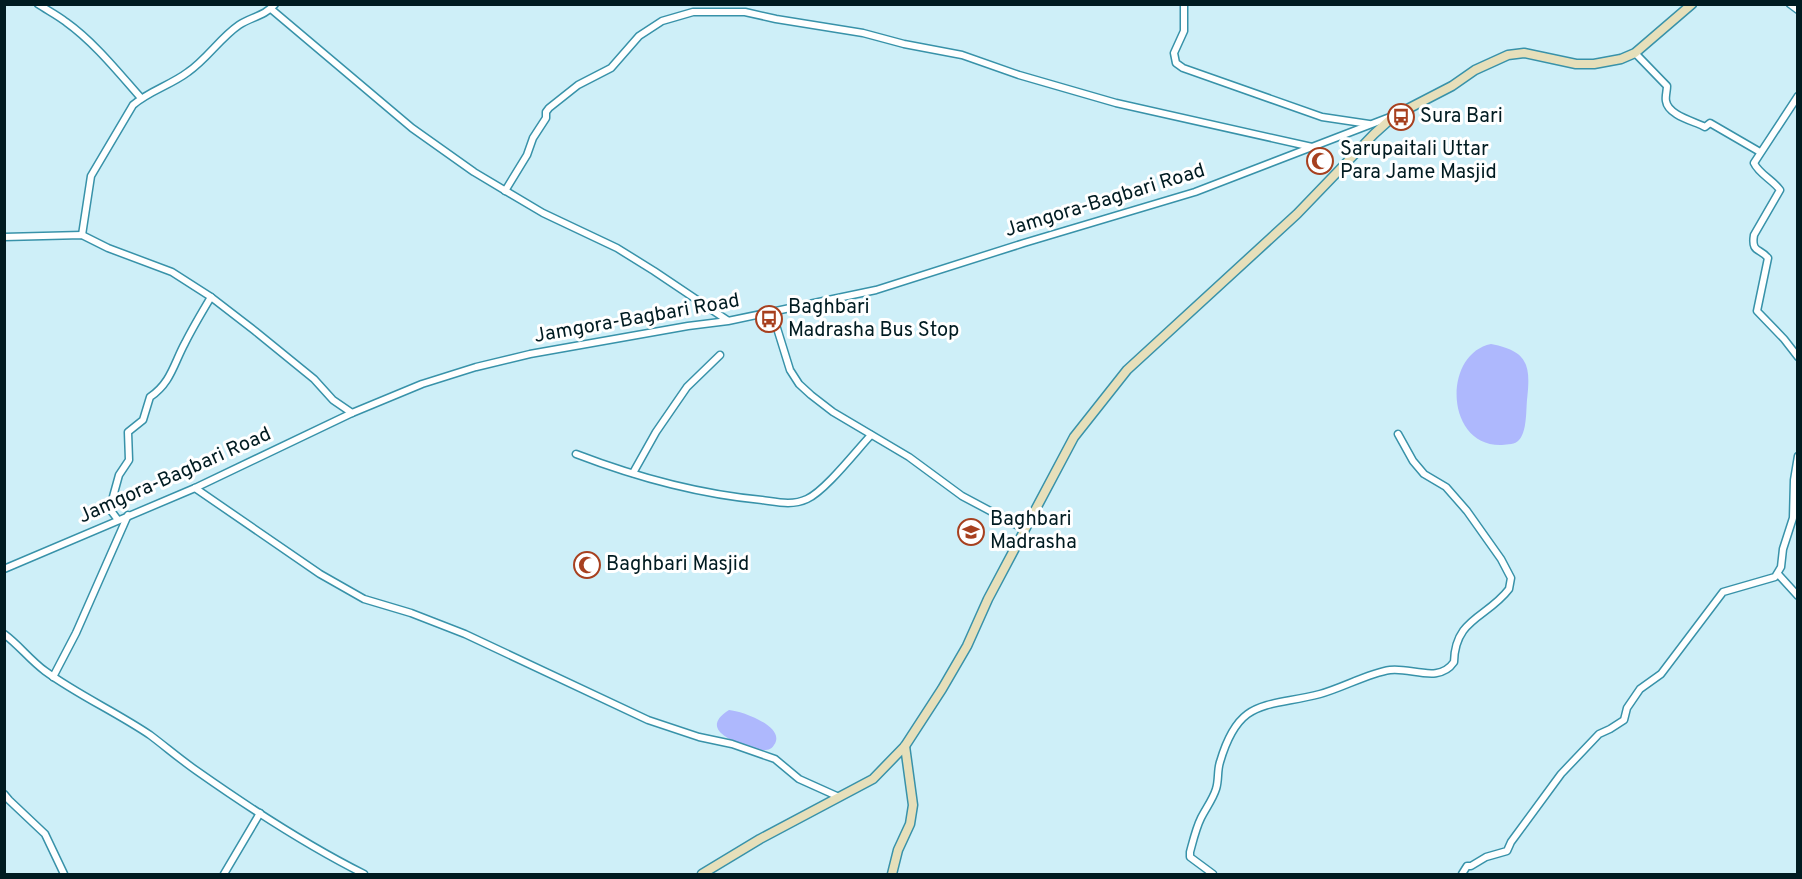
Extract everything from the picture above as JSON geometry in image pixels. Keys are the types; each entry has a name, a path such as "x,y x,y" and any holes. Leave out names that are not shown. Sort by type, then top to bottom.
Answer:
{"main road":[{"path":"702,874 760,838 873,779 905,746 967,645 1024,529 1074,437 1127,370 1176,324 1217,290 1297,214 1394,116 1452,86 1475,70 1508,55 1524,52 1576,64 1594,64 1621,59 1635,53 1692,4"},
{"path":"892,874 898,850 910,824 913,805 911,775 905,746"}],"street":[{"path":"38,4 74,29 117,70 141,98"},
{"path":"1184,4 1184,31 1174,53 1176,63 1183,68 1322,117 1369,124"},
{"path":"1790,4 1797,10"},
{"path":"82,235 91,176 133,105 141,98 190,72 234,29 273,7 412,128 474,172 543,213 616,248 728,321"},
{"path":"505,191 527,155 549,108 578,85 611,68 639,36 662,21 693,12 745,12 863,33 904,44 962,55 1019,75 1116,103 1313,147"},
{"path":"1635,53 1667,86 1666,102 1669,108 1705,127 1710,123 1717,125 1760,153"},
{"path":"1797,96 1754,166 1774,182 1780,190 1753,240 1756,250 1768,258 1756,311 1784,339 1797,357"},
{"name":"Jamgora-Bagbari Road","path":"4,569 195,488 352,413 422,384 487,364 530,354 728,321 876,290 1195,192 1394,116"},
{"path":"4,237 82,235 108,248 172,272 211,297 306,373 333,400 352,413"},
{"path":"118,520 112,512 111,504 119,475 129,460 128,432 142,420 150,397 161,389 171,375 183,345 211,297"},
{"path":"772,312 787,363 800,384 833,412 909,457 962,496 1024,529"},
{"path":"633,473 656,432 687,387 720,355"},
{"path":"1213,874 1190,857 1190,852 1200,820 1216,792 1219,765 1239,720 1262,705 1321,694 1390,670 1425,674 1444,670 1454,662 1455,647 1466,627 1509,589 1511,578 1502,559 1467,511 1446,487 1424,474 1413,461 1398,434"},
{"path":"576,454 706,494 783,504 796,502 816,494 871,435"},
{"path":"1462,874 1467,866 1507,851 1511,842 1561,774 1599,734 1624,720 1627,708 1640,688 1661,674 1724,592 1775,577 1778,574 1792,518 1797,456"},
{"path":"195,488 320,574 364,599 411,613 465,634 648,720 775,759 799,779 839,797"},
{"path":"53,676 76,633 129,515"},
{"path":"1778,574 1797,596"},
{"path":"4,634 42,669 128,721 260,813 321,852 364,874"},
{"path":"4,794 45,834 64,874"},
{"path":"224,874 260,813"}],"water":[{"path":"1491,344 1513,351 1520,356 1527,369 1525,426 1522,436 1516,443 1502,445 1483,442 1469,431 1461,417 1457,399 1458,381 1464,364 1475,351"},
{"path":"729,710 743,713 769,726 776,738 773,747 767,750 757,750 724,736 717,727 717,722"}],"place":[{"name":"Sura Bari","path":"1401,117"},
{"name":"Sarupaitali Uttar Para Jame Masjid","path":"1320,161"},
{"name":"Baghbari Madrasha Bus Stop","path":"769,319"},
{"name":"Baghbari Madrasha","path":"971,532"},
{"name":"Baghbari Masjid","path":"587,565"}]}
